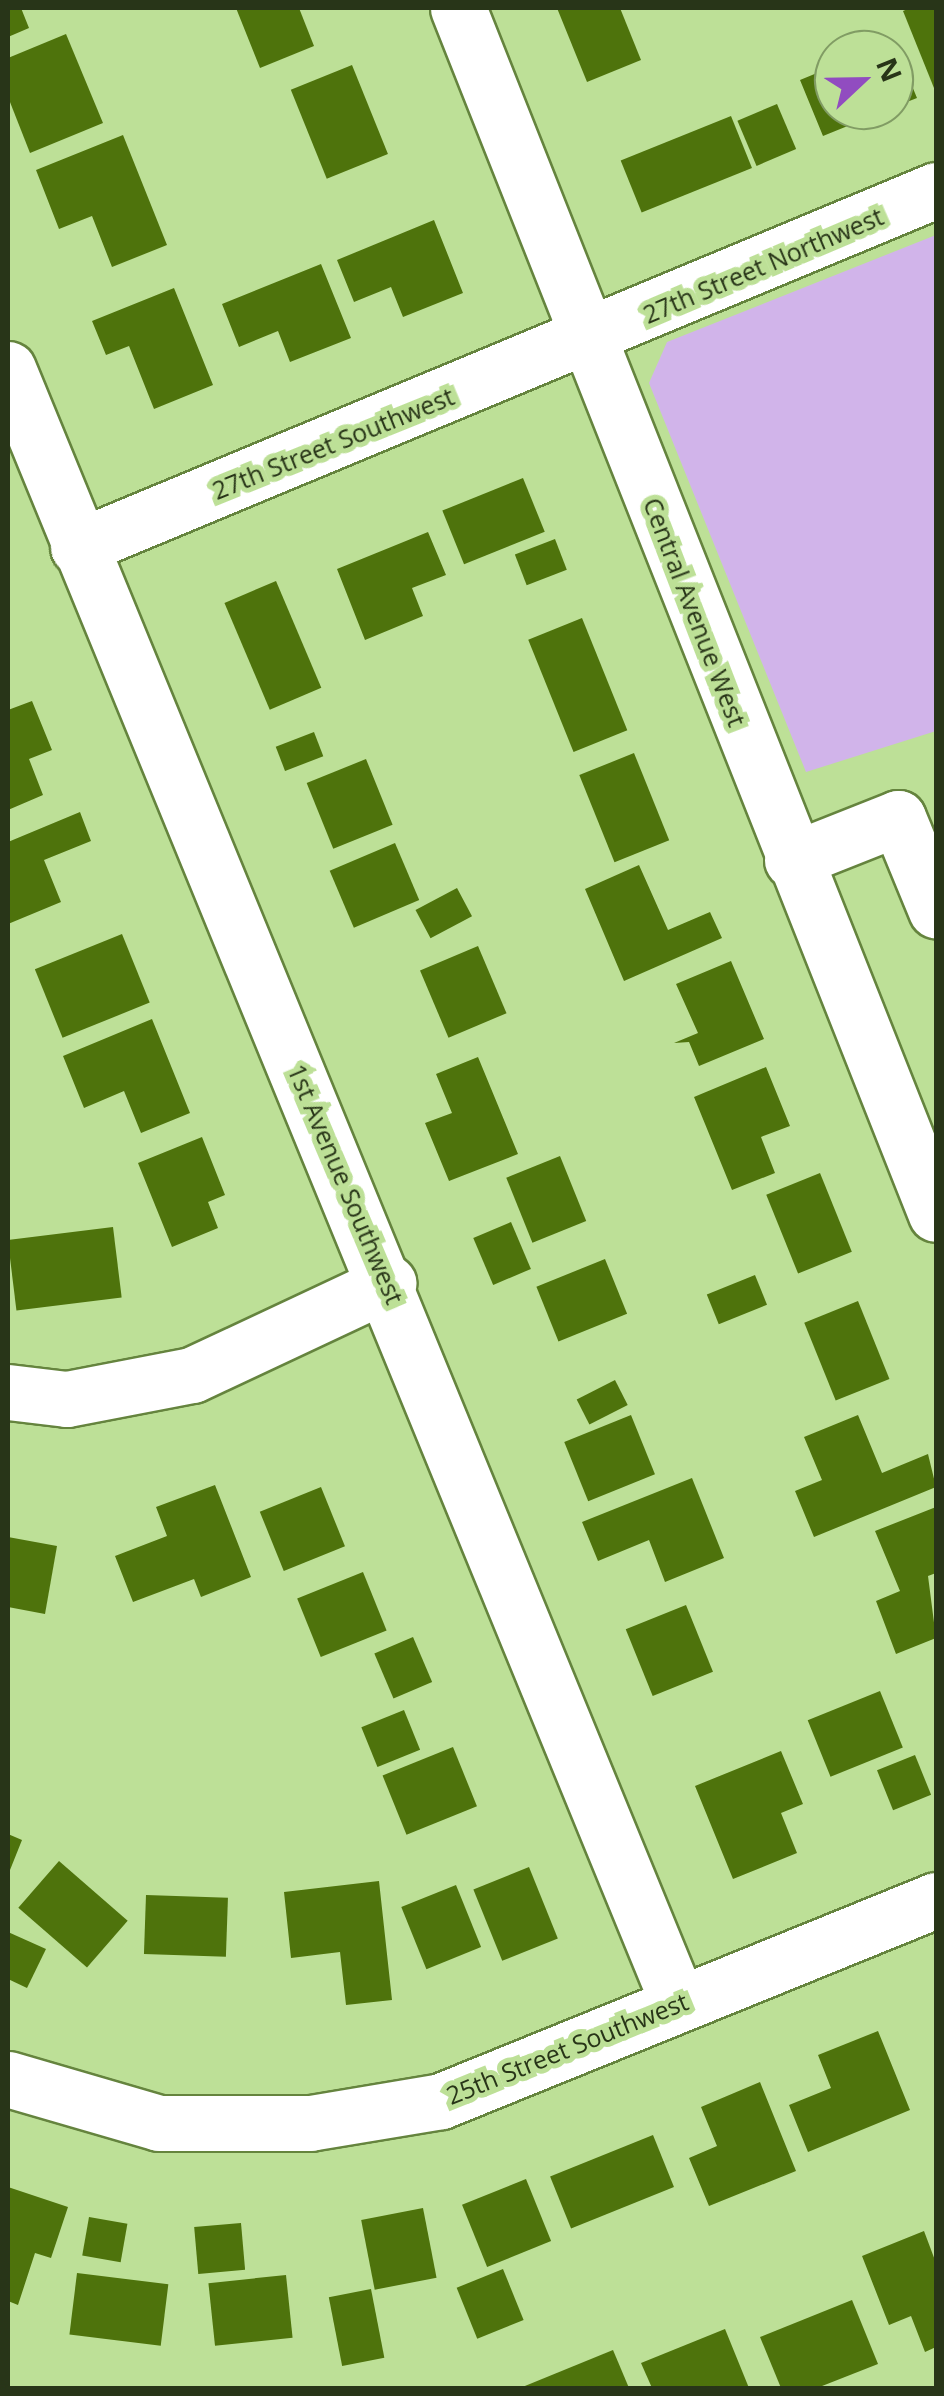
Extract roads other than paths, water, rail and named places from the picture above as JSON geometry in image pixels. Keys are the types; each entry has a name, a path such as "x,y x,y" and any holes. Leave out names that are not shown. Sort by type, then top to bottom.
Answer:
{"street":[{"name":"Central Avenue West","path":"458,8 792,860 936,1214"},
{"name":"27th Street Northwest","path":"588,338 936,190"},
{"name":"27th Street Southwest","path":"78,546 588,338"},
{"name":"1st Avenue Southwest","path":"8,369 78,546 388,1283 678,2002"},
{"path":"792,860 917,811 936,910"},
{"path":"8,1392 67,1400 192,1374 388,1283"},
{"name":"25th Street Southwest","path":"8,2079 159,2124 310,2123 441,2100 936,1900"}]}
